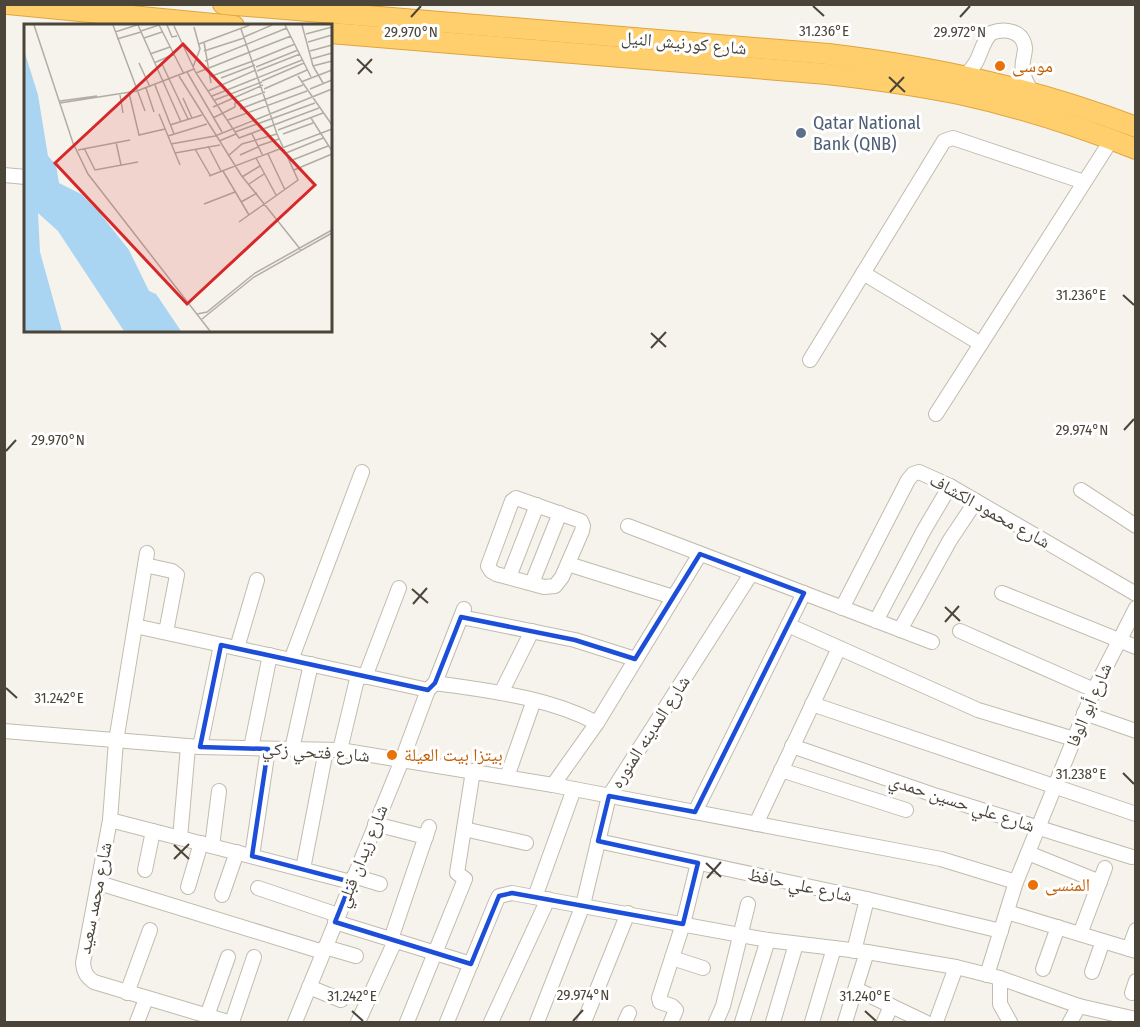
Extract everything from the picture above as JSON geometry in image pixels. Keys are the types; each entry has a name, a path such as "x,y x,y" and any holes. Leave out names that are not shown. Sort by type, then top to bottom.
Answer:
{"highway":[{"path":"8,4 82,18 196,24"},
{"name":"شارع كورنيش النيل","path":"223,4 828,54 896,62 965,75 1033,93 1098,112 1136,127"},
{"name":"شارع كورنيش النيل","path":"332,33 827,74 894,82 960,94 1027,111 1136,149"}],"street":[{"path":"965,75 978,61 991,33 1012,31 1022,41 1025,48 1022,62 1023,73 1026,84 1033,93"},
{"path":"810,360 944,141 953,138 1084,182"},
{"path":"936,414 1112,139"},
{"path":"4,175 24,177"},
{"path":"863,273 981,344"},
{"path":"291,660 362,472"},
{"name":"شارع محمود الكشاف","path":"842,608 912,474 920,472 950,486 1136,594"},
{"path":"876,621 950,486"},
{"path":"1081,490 1136,526"},
{"path":"516,498 560,513 581,520 584,526 568,564 555,586 549,587 491,571 488,566 512,501 516,498"},
{"path":"900,630 938,561 976,501"},
{"path":"509,577 537,505"},
{"path":"532,583 560,513"},
{"path":"628,526 932,642"},
{"path":"553,784 597,723 700,554"},
{"name":"شارع محمد سعيد","path":"166,633 177,575 146,559 116,741 110,820 83,963 84,971 94,982 203,1018 230,1023"},
{"path":"568,564 673,597"},
{"name":"شارع المدينه المنوره","path":"537,1023 583,905 609,796 752,574"},
{"path":"237,648 257,580"},
{"path":"303,869 333,750 399,588"},
{"path":"695,812 804,593"},
{"path":"1002,593 1136,647"},
{"name":"شارع أبو الوفا","path":"993,977 1001,931 1016,882 1094,690 1136,608"},
{"name":"شارع زيدان قبلي","path":"295,1023 462,613 532,631"},
{"path":"135,626 362,676 432,687 501,693 581,714 597,723"},
{"path":"788,626 978,710 1074,740"},
{"path":"501,693 532,631 575,640 636,659"},
{"path":"960,631 1094,690"},
{"path":"180,838 194,747 221,645"},
{"path":"756,824 839,648"},
{"path":"251,748 270,655"},
{"path":"292,749 311,664"},
{"path":"507,777 534,700"},
{"path":"812,704 1136,814"},
{"path":"1084,713 1136,730"},
{"name":"شارع فتحي زكي","path":"4,731 194,747 333,750 402,760 553,784 941,859 1016,882"},
{"name":"شارع علي حسين حمدي","path":"792,746 938,796 1132,856"},
{"path":"252,856 268,749"},
{"path":"781,770 906,810"},
{"path":"407,1023 465,879 457,874 473,771"},
{"path":"491,1023 542,898 574,789"},
{"path":"188,887 206,844 219,791"},
{"path":"110,820 303,869 380,884"},
{"path":"358,1023 393,940 428,832 375,824"},
{"path":"464,829 526,843"},
{"path":"145,870 153,831"},
{"name":"شارع علي حافظ","path":"598,841 867,899 1001,931"},
{"path":"222,895 237,852"},
{"path":"1028,853 1100,882"},
{"path":"671,1023 676,1010 659,1000 683,924 698,862"},
{"path":"1080,934 1106,868"},
{"path":"99,883 324,950 356,956"},
{"path":"258,888 393,940 471,964"},
{"path":"447,1023 500,896 512,893 768,940 861,951 956,967 1079,1006 1136,1019"},
{"path":"845,1023 856,989 867,899"},
{"path":"716,1023 723,1006 748,904"},
{"path":"1007,912 1132,950 1136,930"},
{"path":"584,1023 628,913"},
{"path":"1043,969 1058,927"},
{"path":"127,993 150,930"},
{"path":"742,1023 768,940"},
{"path":"1092,972 1103,941"},
{"path":"773,1023 796,944"},
{"path":"812,1023 834,948"},
{"path":"203,1018 228,957"},
{"path":"230,1023 254,957"},
{"path":"672,958 704,968"},
{"path":"936,1023 956,967"},
{"path":"993,977 1000,1004 1010,1023"},
{"path":"309,987 341,1000"},
{"path":"856,989 925,1023"},
{"path":"138,1023 146,999"},
{"path":"884,1023 891,1006"},
{"path":"1070,1023 1079,1006"}],"highlighted area":[{"path":"700,554 804,593 695,812 609,796 598,841 698,863 683,924 512,893 499,896 471,964 335,922 351,882 252,856 268,749 200,747 221,645 428,690 435,683 461,617 575,640 635,659"}],"place":[{"name":"موسى","path":"1000,66"},
{"name":"Qatar National Bank (QNB)","path":"801,133"},
{"name":"بيتزا بيت العيلة","path":"392,755"},
{"name":"المنسى","path":"1033,885"}]}
